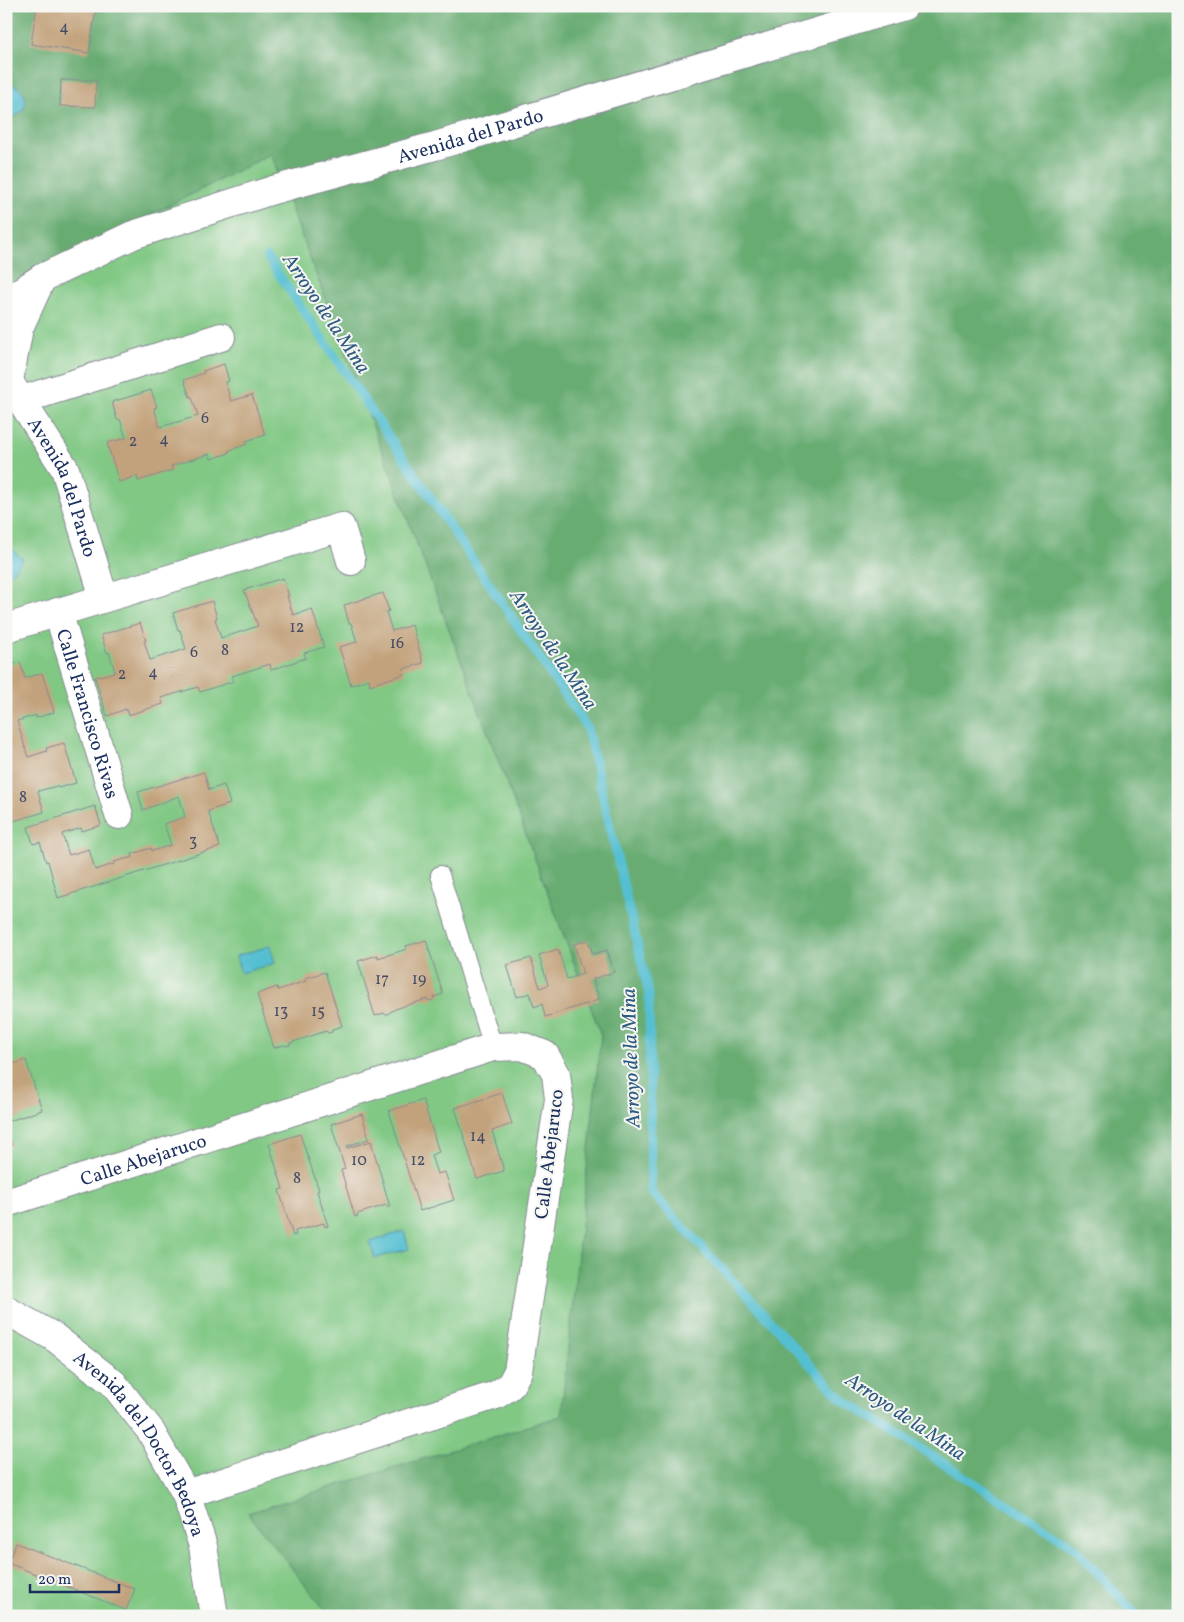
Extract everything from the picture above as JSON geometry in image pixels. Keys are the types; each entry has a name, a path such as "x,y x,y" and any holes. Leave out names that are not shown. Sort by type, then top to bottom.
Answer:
{"street":[{"name":"Avenida del Pardo","path":"6,301 42,278 133,236 273,190 454,140 904,6"},
{"path":"42,278 19,328 11,385 221,337"},
{"name":"Avenida del Pardo","path":"11,385 65,469 104,598"},
{"path":"6,628 341,527 351,561"},
{"name":"Calle Francisco Rivas","path":"58,612 118,815"},
{"name":"Calle Abejaruco","path":"6,1203 493,1048 522,1046 545,1055 556,1074 558,1099 518,1371 510,1386 496,1395 186,1494"},
{"name":"Avenida del Doctor Bedoya","path":"6,1310 54,1337 113,1383 150,1430 186,1494 203,1546 214,1616"}],"lane":[{"path":"440,875 493,1048"}],"green space":[{"path":"6,6 1178,6 1178,1616 6,1616"},
{"path":"6,6 1178,6 1178,1616 330,1616 248,1513 561,1416 601,1035 271,154 6,288"}],"water":[{"path":"6,84 21,90 26,101 21,112 15,116 6,117"},
{"path":"6,545 23,559 6,579"},
{"path":"270,946 275,963 241,973 236,956"},
{"path":"404,1231 409,1249 375,1258 370,1242"}],"building":[{"path":"37,6 77,6 96,9 89,53 31,44"},
{"path":"61,80 96,80 95,107 60,106"},
{"path":"224,364 229,381 225,382 231,401 252,395 265,435 246,441 247,444 211,459 209,454 171,466 173,470 138,481 137,476 119,482 107,443 126,438 120,419 117,420 112,402 151,390 157,407 154,408 160,427 198,416 184,380"},
{"path":"283,578 293,615 312,609 324,647 304,653 306,658 271,670 270,664 232,676 234,681 200,692 198,687 161,698 163,704 128,715 126,709 107,716 95,677 115,672 101,635 140,623 150,660 186,649 173,613 212,601 221,638 231,635 258,626 244,590"},
{"path":"383,593 389,611 386,612 392,631 412,625 423,663 403,669 405,674 370,685 369,679 351,685 339,647 357,642 344,605"},
{"path":"20,662 25,678 42,673 54,712 36,718 36,715 17,721 28,757 47,751 46,748 64,743 76,783 38,791 44,812 6,823 6,666"},
{"path":"204,772 209,790 224,785 230,804 208,811 220,847 58,898 48,861 46,862 40,842 33,844 28,827 95,806 101,825 82,831 81,828 62,834 69,855 89,849 95,870 133,857 132,854 151,848 152,851 171,845 164,824 185,817 179,796 143,810 138,792"},
{"path":"426,940 443,994 434,997 433,1000 429,1001 427,999 395,1009 386,1015 384,1013 375,1016 358,961 378,955 378,958 407,949 406,946"},
{"path":"588,940 593,954 607,950 614,972 593,979 599,999 586,1005 545,1017 542,1004 534,1007 530,993 517,997 507,965 531,958 540,988 548,985 539,955 558,949 567,979 583,974 574,944"},
{"path":"325,972 342,1026 333,1029 332,1032 328,1033 326,1031 290,1043 290,1045 274,1048 257,994 277,987 278,990 306,981 305,978"},
{"path":"26,1060 42,1110 6,1122 6,1066"},
{"path":"502,1093 512,1124 492,1131 504,1171 477,1179 455,1108"},
{"path":"423,1100 439,1152 431,1155 437,1174 445,1172 454,1200 420,1211 389,1111"},
{"path":"362,1114 369,1139 347,1146 347,1148 371,1141 390,1207 386,1205 357,1214 358,1216 355,1217 341,1170 345,1169 331,1124"},
{"path":"6,1130 12,1146 6,1148"},
{"path":"300,1134 319,1190 317,1191 328,1226 325,1227 324,1223 295,1231 296,1235 293,1236 279,1190 283,1189 269,1144"},
{"path":"16,1543 135,1589 126,1610 8,1563"}],"waterway":[{"name":"Arroyo de la Mina","path":"267,257 587,728 649,994 651,1192 841,1398 1073,1546 1137,1616"}]}
